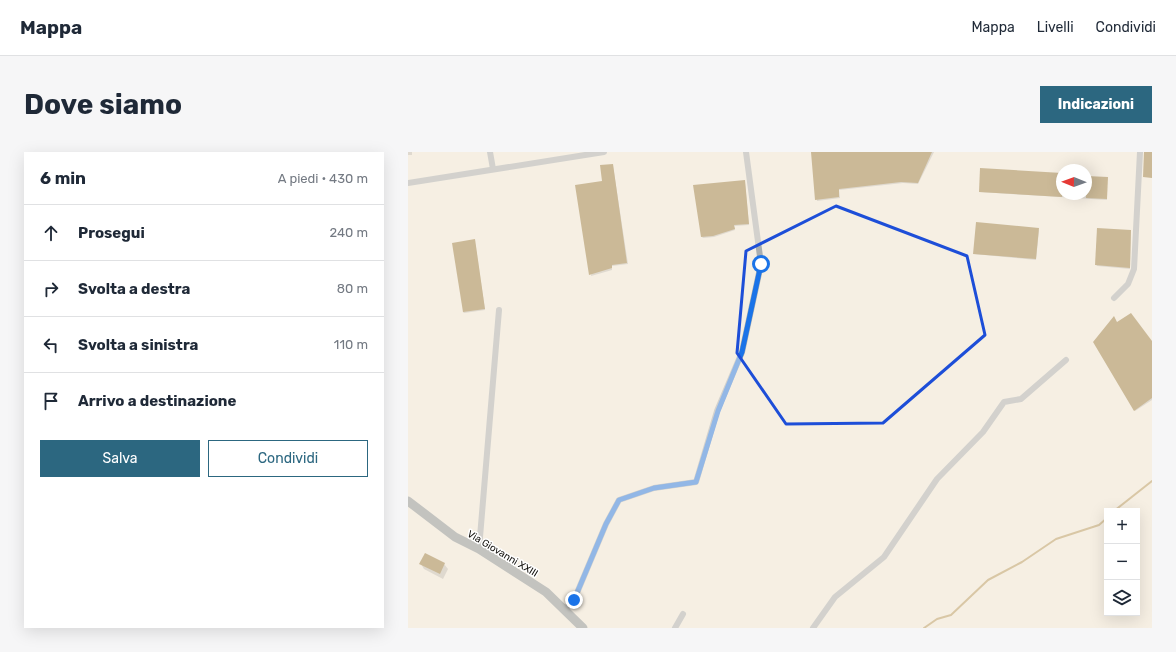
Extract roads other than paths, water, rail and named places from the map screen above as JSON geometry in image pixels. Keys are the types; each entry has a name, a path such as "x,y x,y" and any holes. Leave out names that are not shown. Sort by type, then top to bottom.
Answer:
{"main road":[{"name":"Via Giovanni XXIII","path":"408,501 455,537 479,549 534,583 565,609 583,628"}],"street":[{"path":"490,152 493,169"},
{"path":"408,183 604,152"},
{"path":"565,609 574,600 606,524 619,500 654,488 696,482 718,411 742,352 761,264 746,152"},
{"path":"1114,298 1128,284 1134,270 1140,152"},
{"path":"479,549 499,310"},
{"path":"813,628 835,597 884,556 937,479 983,432 1004,402 1021,399 1066,360"},
{"path":"675,628 683,614"}],"waterway":[{"path":"1118,508 1152,481"},
{"path":"924,628 937,619 951,615 988,580 1022,562 1056,539 1099,525 1104,521"}]}
